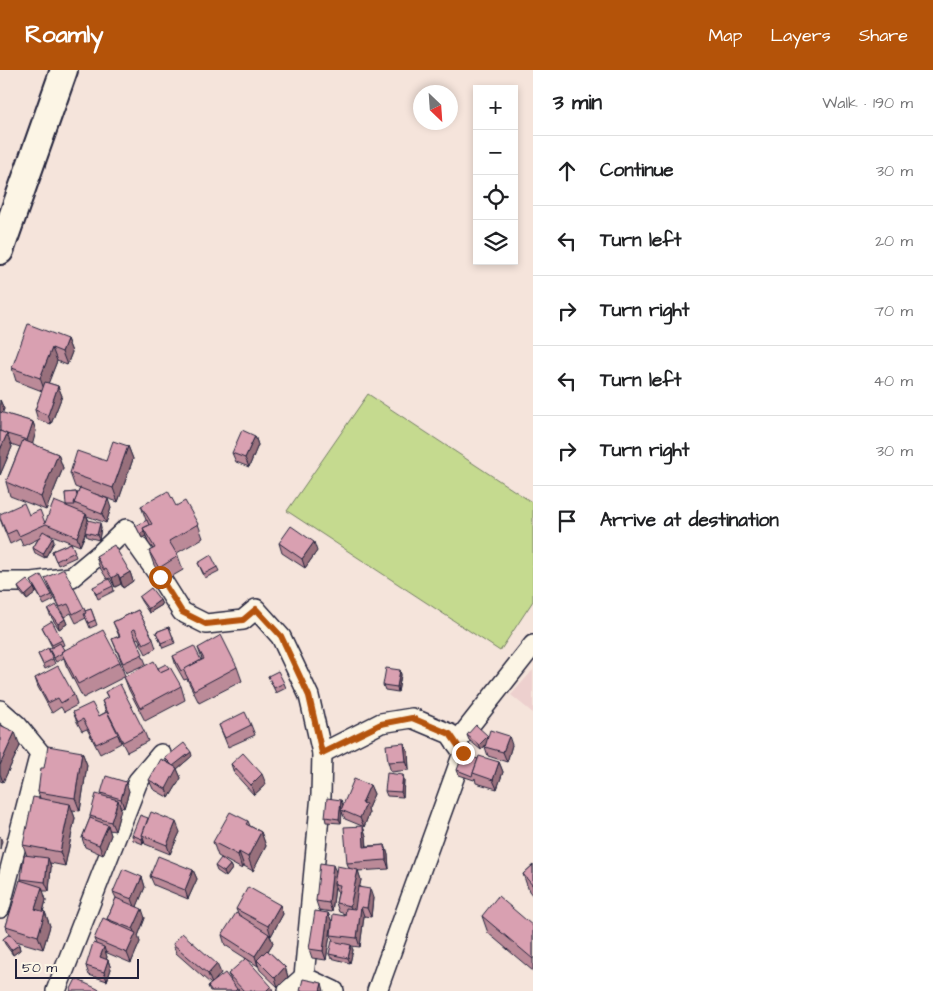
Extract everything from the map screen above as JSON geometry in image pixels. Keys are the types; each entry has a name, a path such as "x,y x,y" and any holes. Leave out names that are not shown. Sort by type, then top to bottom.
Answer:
{"street":[{"path":"0,251 64,70"},
{"path":"0,582 32,582 72,577 126,529 182,612 206,624 243,620 256,609 281,636 309,696 322,753 321,795 304,977 288,991"},
{"path":"456,742 533,645"},
{"path":"0,710 17,725 40,753 0,908"},
{"path":"322,753 381,724 412,718 450,734 463,753 377,991"},
{"path":"56,991 138,781 161,754"},
{"path":"304,977 334,991"}],"shaded area":[{"path":"533,670 533,713 511,695"}],"green space":[{"path":"368,394 533,503 533,601 500,651 287,511"}],"building":[{"path":"28,324 67,339 62,352 52,348 40,378 12,368"},
{"path":"45,382 58,386 48,415 35,410"},
{"path":"0,412 33,422 27,440 0,431"},
{"path":"242,430 255,436 245,458 232,453"},
{"path":"0,431 7,434 0,450"},
{"path":"23,440 58,454 41,497 6,482"},
{"path":"113,441 128,446 113,488 70,473 77,451 106,461"},
{"path":"80,488 108,499 102,514 74,503"},
{"path":"168,491 176,506 185,501 198,524 169,541 178,556 159,568 149,551 155,548 143,528 152,524 141,506"},
{"path":"76,492 75,505 66,505 65,493"},
{"path":"54,501 86,514 77,537 46,524 19,536 16,530 7,534 0,514 24,503 29,515 40,510 45,523"},
{"path":"88,520 100,523 97,535 85,532"},
{"path":"147,520 149,525 143,528 144,531 140,534 136,526"},
{"path":"291,526 314,542 302,559 279,543"},
{"path":"43,531 53,537 43,554 33,548"},
{"path":"71,543 75,552 56,561 52,551"},
{"path":"114,545 130,572 120,578 118,574 112,578 106,569 104,570 96,556"},
{"path":"211,555 217,567 204,574 198,563"},
{"path":"64,569 84,608 73,614 68,604 60,607 45,578"},
{"path":"41,575 52,595 42,600 31,581"},
{"path":"109,579 113,586 96,594 93,587"},
{"path":"27,580 34,588 25,596 18,587"},
{"path":"151,588 160,600 148,609 139,597"},
{"path":"56,605 65,619 58,624 48,610"},
{"path":"91,609 95,620 88,623 84,614 86,613 85,611"},
{"path":"138,610 153,639 143,644 135,629 132,630 143,654 123,663 112,639 120,636 113,622"},
{"path":"52,621 62,640 52,645 42,627"},
{"path":"169,627 173,638 161,643 156,632"},
{"path":"103,630 120,662 78,684 61,652"},
{"path":"221,635 237,667 194,690 183,669 204,659 198,648"},
{"path":"60,643 64,650 54,658 49,649"},
{"path":"194,646 201,660 181,671 173,656"},
{"path":"48,648 53,659 43,664 38,654"},
{"path":"154,661 160,672 170,667 181,686 140,708 124,677"},
{"path":"166,664 169,668 160,672 158,668"},
{"path":"58,666 74,695 61,703 58,698 48,703 35,678"},
{"path":"386,668 400,670 397,687 383,685"},
{"path":"278,671 284,683 274,688 268,676"},
{"path":"120,684 144,731 123,742 102,701 108,697 105,692"},
{"path":"92,703 99,716 107,712 118,734 96,744 83,719 78,722 73,712"},
{"path":"245,712 251,725 225,738 219,725"},
{"path":"0,725 15,732 0,765"},
{"path":"476,725 488,736 479,745 467,735"},
{"path":"490,730 509,736 503,752 485,747"},
{"path":"184,743 191,752 173,766 165,758"},
{"path":"404,743 406,761 388,762 386,745"},
{"path":"48,746 82,752 75,798 38,792 41,768 44,768"},
{"path":"243,753 262,774 251,785 231,764"},
{"path":"463,754 478,759 472,776 457,770"},
{"path":"479,756 499,762 493,780 473,773"},
{"path":"161,759 177,768 166,789 149,780"},
{"path":"387,773 403,775 401,792 385,791"},
{"path":"106,776 126,782 121,799 101,793"},
{"path":"354,779 370,785 362,803 366,804 360,818 341,810"},
{"path":"96,794 118,800 111,822 90,816"},
{"path":"33,797 70,804 60,852 23,845"},
{"path":"327,798 341,800 339,819 325,817"},
{"path":"151,812 176,822 167,845 142,835"},
{"path":"230,812 248,821 246,824 261,832 248,857 239,852 238,855 213,842"},
{"path":"140,815 148,818 142,839 132,835"},
{"path":"90,818 108,825 99,845 82,838"},
{"path":"363,826 364,847 385,845 386,860 347,863 344,827"},
{"path":"24,855 48,858 45,882 21,879"},
{"path":"158,856 193,870 185,890 150,876"},
{"path":"221,858 230,865 224,872 215,866"},
{"path":"320,863 333,865 329,903 316,901"},
{"path":"533,865 533,886 523,874"},
{"path":"337,866 358,870 350,906 336,903 340,885 334,884"},
{"path":"123,869 142,877 132,899 113,892"},
{"path":"20,880 42,887 35,909 45,912 38,936 6,926"},
{"path":"248,887 280,905 268,926 236,909"},
{"path":"358,887 370,889 367,908 361,907 357,938 331,935 333,914 345,916 346,908 355,909"},
{"path":"498,896 533,926 533,959 482,916"},
{"path":"116,898 142,909 133,929 107,919"},
{"path":"315,911 328,913 323,951 309,949"},
{"path":"236,913 269,934 255,956 222,935"},
{"path":"103,918 136,933 127,953 94,939"},
{"path":"182,933 217,964 208,974 173,944"},
{"path":"8,935 12,936 19,945 11,950 3,939"},
{"path":"332,941 351,945 348,958 329,954"},
{"path":"93,943 104,947 100,957 108,960 104,972 86,966"},
{"path":"267,950 285,967 275,978 257,960"},
{"path":"246,958 271,986 266,991 244,991 228,974"},
{"path":"225,973 237,989 235,991 212,991 208,986"},
{"path":"76,979 102,991 70,991"},
{"path":"303,979 322,983 320,991 300,991"}],"route":[{"path":"160,577 182,612 206,624 243,620 256,609 281,636 309,696 322,753 381,724 412,718 450,734 463,753"}]}
